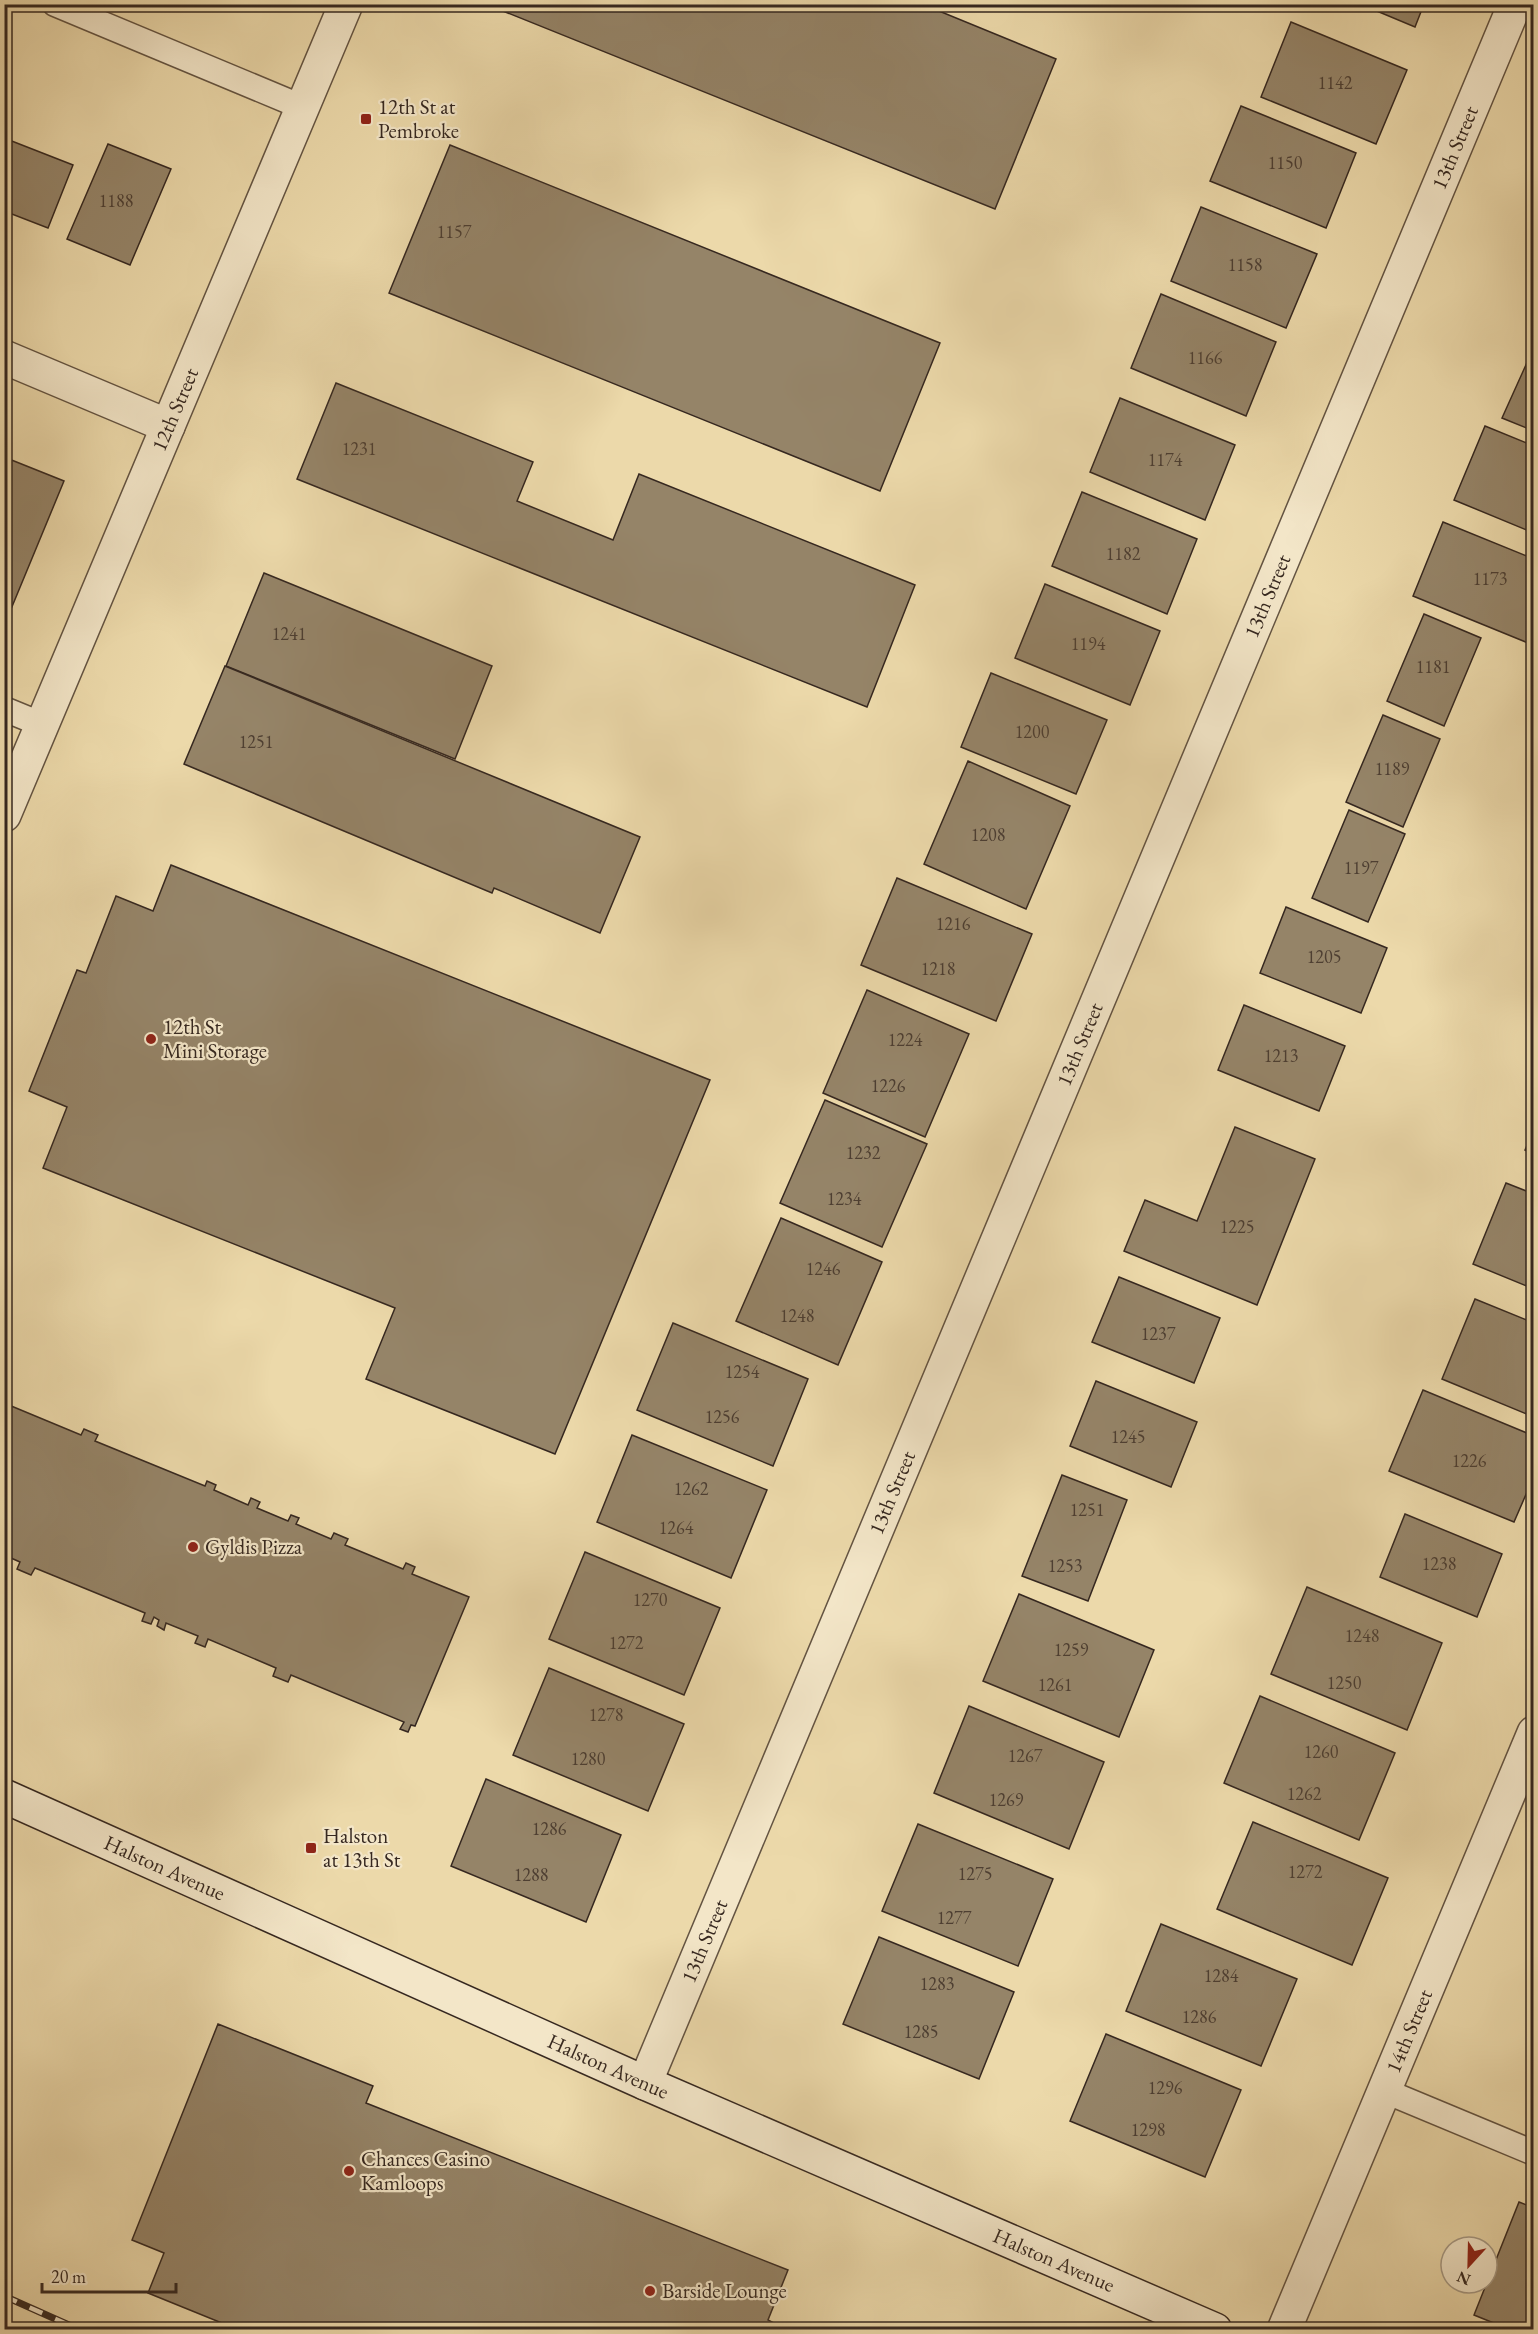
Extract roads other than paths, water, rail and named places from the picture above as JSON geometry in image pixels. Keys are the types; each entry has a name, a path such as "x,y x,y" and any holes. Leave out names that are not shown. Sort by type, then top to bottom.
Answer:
{"street":[{"name":"12th Street","path":"4,815 346,4"},
{"name":"13th Street","path":"645,2083 1515,4"},
{"path":"4,357 168,426"},
{"name":"14th Street","path":"1284,2330 1533,1733"},
{"name":"Halston Avenue","path":"4,1796 645,2083 1215,2330"}],"lane":[{"path":"55,4 302,107"},
{"path":"4,709 43,725"},
{"path":"1385,2091 1533,2153"}],"railway":[{"path":"4,2296 80,2330"}],"place":[{"name":"12th St at Pembroke","path":"366,119"},
{"name":"12th St Mini Storage","path":"151,1039"},
{"name":"Gyldis Pizza","path":"193,1547"},
{"name":"Halston at 13th St","path":"311,1848"},
{"name":"Chances Casino Kamloops","path":"349,2171"},
{"name":"Barside Lounge","path":"650,2291"}]}
